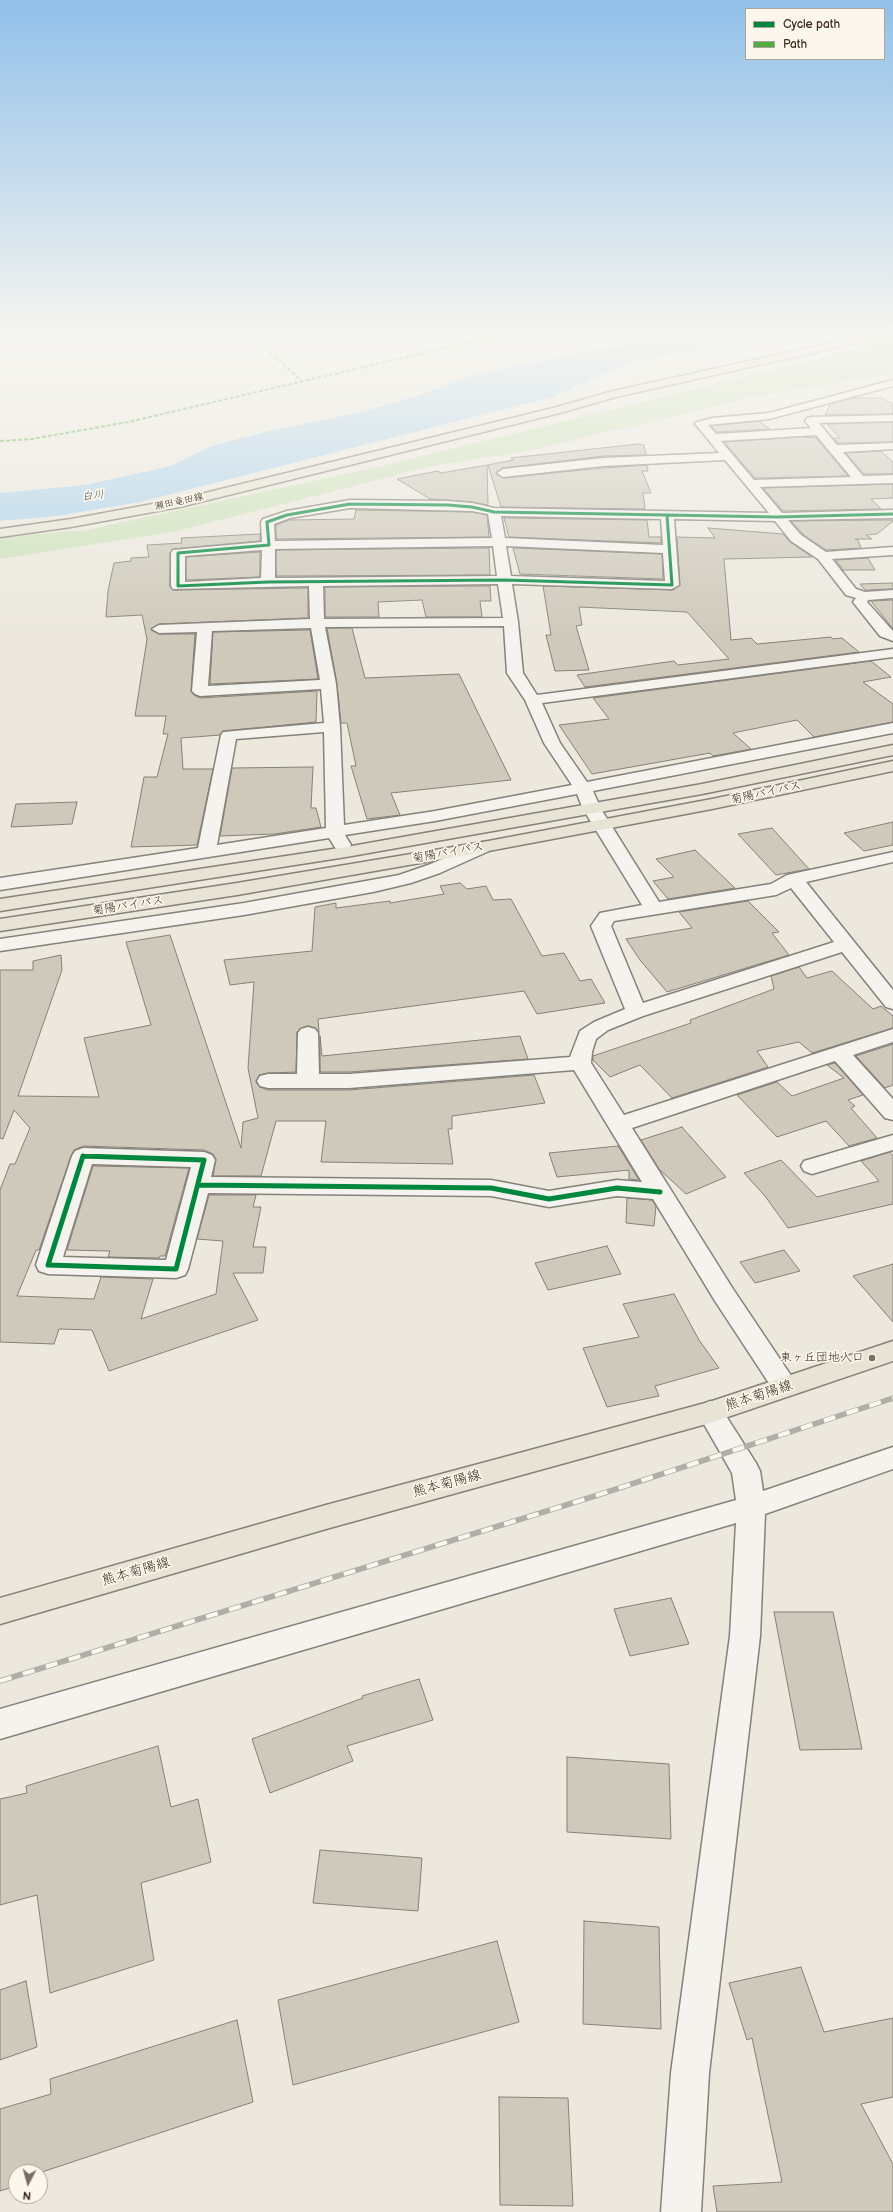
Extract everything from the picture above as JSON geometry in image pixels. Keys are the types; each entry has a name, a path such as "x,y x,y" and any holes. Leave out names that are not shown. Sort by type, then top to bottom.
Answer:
{"main road":[{"name":"瀬田竜田線","path":"0,533 71,523 180,503 453,435"},
{"name":"菊陽バイパス","path":"0,905 346,852 702,789 893,750"},
{"name":"菊陽バイパス","path":"0,925 237,889 483,847 712,804 893,766"},
{"name":"熊本菊陽線","path":"0,1611 318,1519 710,1412 893,1351"}],"street":[{"path":"710,435 752,484 777,517 796,538 823,556 851,592 864,596 893,594"},
{"path":"712,438 755,435"},
{"path":"823,435 860,480"},
{"path":"834,448 893,446"},
{"path":"504,473 603,462 728,456"},
{"path":"752,484 893,479"},
{"path":"268,582 267,522 318,509 350,504 472,507 494,512 777,517 893,514"},
{"path":"494,512 511,622 515,673 533,700 552,743 583,788 601,824 654,908"},
{"path":"667,515 670,550 672,585 504,580 316,581 178,586 178,553 268,545 499,542 670,550"},
{"path":"823,556 893,551"},
{"path":"316,581 317,623 328,684 332,727 335,833 346,852"},
{"path":"864,596 860,602 885,633 893,637"},
{"path":"159,629 317,623 511,622"},
{"path":"205,628 200,691 328,684"},
{"path":"533,700 893,653"},
{"path":"206,853 229,735 332,727"},
{"path":"0,884 335,833 583,788 893,728"},
{"path":"0,945 244,909 404,879 434,869 483,847"},
{"path":"636,1012 601,926 607,917 776,889 794,879 893,857"},
{"path":"794,879 893,1003"},
{"path":"237,889 244,909"},
{"path":"785,1387 724,1294 580,1063 581,1052 587,1036 601,1026 636,1012 846,944"},
{"path":"308,1033 308,1080"},
{"path":"618,1124 840,1054 893,1035"},
{"path":"840,1054 893,1113"},
{"path":"268,1081 349,1081 580,1063"},
{"path":"812,1166 893,1142"},
{"path":"83,1156 204,1160 198,1185 176,1269 48,1264 83,1156"},
{"path":"198,1185 491,1188 549,1199 618,1188 660,1192"},
{"path":"681,2212 690,2073 745,1636 751,1507 746,1471 710,1412"},
{"path":"0,1724 751,1507 893,1458"}],"green space":[{"path":"507,435 594,435 533,450 428,467 177,531 0,559 0,537 87,530 378,467"}],"water":[{"name":"白川","path":"253,435 402,435 140,502 57,516 0,521 0,493 85,485 171,466 211,446"}],"building":[{"path":"837,435 893,435 893,442 838,443 833,438 840,438"},
{"path":"800,437 816,438 848,476 755,478 724,442"},
{"path":"638,444 644,445 646,455 603,456 503,468 496,473 503,478 647,465 648,471 642,471 651,493 643,493 645,509 501,507 488,465 513,460 511,458"},
{"path":"881,451 893,462 893,474 864,474 846,453"},
{"path":"487,465 488,505 472,502 430,499 397,479 438,471 441,473"},
{"path":"893,484 893,498 871,499 881,509 783,511 763,488"},
{"path":"356,510 472,512 487,515 489,537 276,539 276,525 289,520 354,519"},
{"path":"504,518 647,520 649,537 661,537 661,543 509,537"},
{"path":"791,521 893,521 877,534 866,535 872,539 855,539 858,540 861,548 826,550 805,536"},
{"path":"708,528 783,534 790,542 812,557 724,559 731,640 751,638 757,644 831,637 833,639 842,638 859,652 585,687 577,675 674,661 678,665 729,659 687,612 579,607 582,625 576,626 589,670 555,671 546,635 551,635 543,586 673,590 680,585 677,537 715,538"},
{"path":"260,534 260,541 173,549 170,553 170,587 173,590 308,588 308,618 159,624 151,630 159,634 195,634 191,691 194,695 200,698 317,691 316,722 223,731 220,735 181,738 183,769 213,769 197,845 131,847 144,777 157,777 168,734 163,734 166,716 135,716 147,639 142,615 106,617 108,591 114,563 131,561 131,558 149,557 147,545 182,543 181,538"},
{"path":"489,548 490,575 276,576 276,550"},
{"path":"513,548 662,554 663,579 520,574"},
{"path":"260,552 260,577 186,580 186,557"},
{"path":"868,558 875,570 843,570 836,560"},
{"path":"893,583 893,589 865,590 860,584"},
{"path":"490,586 491,601 480,601 482,617 426,617 422,600 378,602 379,617 325,617 325,587"},
{"path":"893,600 893,629 871,601"},
{"path":"327,628 352,628 365,678 459,674 511,780 391,793 400,815 367,819 351,766 356,766 347,723 341,723 337,684"},
{"path":"310,630 318,679 210,684 213,632"},
{"path":"871,661 891,677 863,682 893,704 893,722 814,737 797,720 733,733 751,749 713,756 710,753 592,774 559,725 609,719 593,698"},
{"path":"313,767 311,808 316,808 321,827 275,834 220,836 232,768"},
{"path":"77,802 72,824 11,827 16,804"},
{"path":"893,822 893,845 864,851 844,833"},
{"path":"772,828 809,869 776,875 738,834"},
{"path":"695,850 735,888 668,899 653,881 674,877 656,859"},
{"path":"460,883 467,889 486,886 493,900 511,899 542,956 564,953 580,981 591,979 605,1003 537,1014 524,991 318,1019 319,1032 315,1028 308,1026 301,1028 297,1032 296,1072 268,1073 259,1075 256,1082 260,1087 268,1090 349,1090 534,1075 545,1103 452,1116 452,1129 448,1129 453,1164 321,1162 326,1121 276,1121 261,1176 213,1176 216,1159 213,1154 204,1150 83,1146 74,1150 71,1156 39,1250 36,1250 17,1296 94,1299 101,1277 153,1279 141,1319 216,1294 223,1241 197,1239 209,1195 256,1195 253,1207 261,1207 253,1247 266,1247 263,1273 233,1273 258,1320 109,1371 92,1330 59,1329 54,1344 0,1342 0,1190 10,1164 15,1164 30,1128 14,1110 3,1139 0,1138 0,970 33,970 33,961 61,955 62,970 18,1096 99,1097 84,1038 151,1025 126,942 170,935 241,1148 243,1122 258,1118 248,1068 254,982 230,985 224,960 312,951 315,907 336,903 336,908 390,901 390,903 444,894 440,886"},
{"path":"748,901 779,932 772,933 789,955 667,992 640,960 626,939 692,928 679,912"},
{"path":"799,967 807,978 832,971 873,1009 881,1006 893,1016 893,1028 812,1053 799,1042 757,1051 768,1067 672,1098 640,1065 610,1077 593,1060 593,1056 691,1023 690,1020 774,989 771,976"},
{"path":"320,1036 322,1056 520,1036 528,1059 349,1072 320,1072"},
{"path":"893,1044 893,1085 885,1088 856,1056"},
{"path":"835,1063 863,1095 848,1100 855,1106 851,1108 877,1138 849,1146 826,1121 777,1137 737,1095 777,1082 792,1096 844,1078 827,1065"},
{"path":"682,1127 726,1177 686,1194 659,1169 641,1140"},
{"path":"618,1146 639,1180 629,1179 629,1170 557,1177 549,1153"},
{"path":"890,1152 893,1156 893,1204 788,1228 765,1196 744,1173 781,1160 817,1197 879,1181 861,1161"},
{"path":"93,1166 189,1168 165,1256 160,1256 159,1258 108,1257 110,1251 67,1250"},
{"path":"627,1198 652,1200 656,1206 654,1226 626,1223"},
{"path":"607,1246 621,1274 548,1290 535,1263"},
{"path":"784,1250 800,1271 755,1283 740,1262"},
{"path":"893,1264 893,1322 853,1276"},
{"path":"674,1294 699,1340 719,1368 655,1386 659,1396 607,1407 583,1348 639,1337 623,1304"},
{"path":"671,1598 689,1644 630,1656 614,1609"},
{"path":"774,1612 833,1612 862,1749 800,1750"},
{"path":"419,1679 433,1720 347,1746 353,1761 270,1793 252,1739 363,1698 362,1696"},
{"path":"158,1746 171,1807 198,1799 211,1862 141,1883 154,1960 50,1993 37,1895 0,1905 0,1799 27,1793 26,1786"},
{"path":"567,1757 669,1764 671,1839 567,1832"},
{"path":"320,1850 422,1858 418,1911 313,1903"},
{"path":"584,1921 659,1927 661,2029 583,2024"},
{"path":"497,1941 519,2022 293,2085 278,2000"},
{"path":"801,1967 824,2032 893,2018 893,2097 861,2104 893,2164 893,2212 717,2212 713,2186 782,2182 752,2038 747,2040 729,1983"},
{"path":"26,1981 37,2047 0,2060 0,1990"},
{"path":"237,2020 253,2102 48,2170 48,2164 8,2164 8,2188 0,2191 0,2109 51,2094 50,2079"},
{"path":"499,2097 568,2098 573,2206 500,2205"}],"railway":[{"path":"0,1681 595,1496 893,1398"}],"marked path":[{"path":"0,441 32,439 53,435"}],"cycle path":[{"path":"667,515 672,585 504,580 268,582 178,586 178,553 269,545 267,522 287,515 350,504 448,505 472,507 494,512 667,515 777,517 893,514"},
{"path":"198,1185 204,1160 83,1156 48,1265 176,1269 198,1185 491,1188 549,1199 617,1188 660,1192"}],"place":[{"name":"東ヶ丘団地入口","path":"872,1358"}]}
